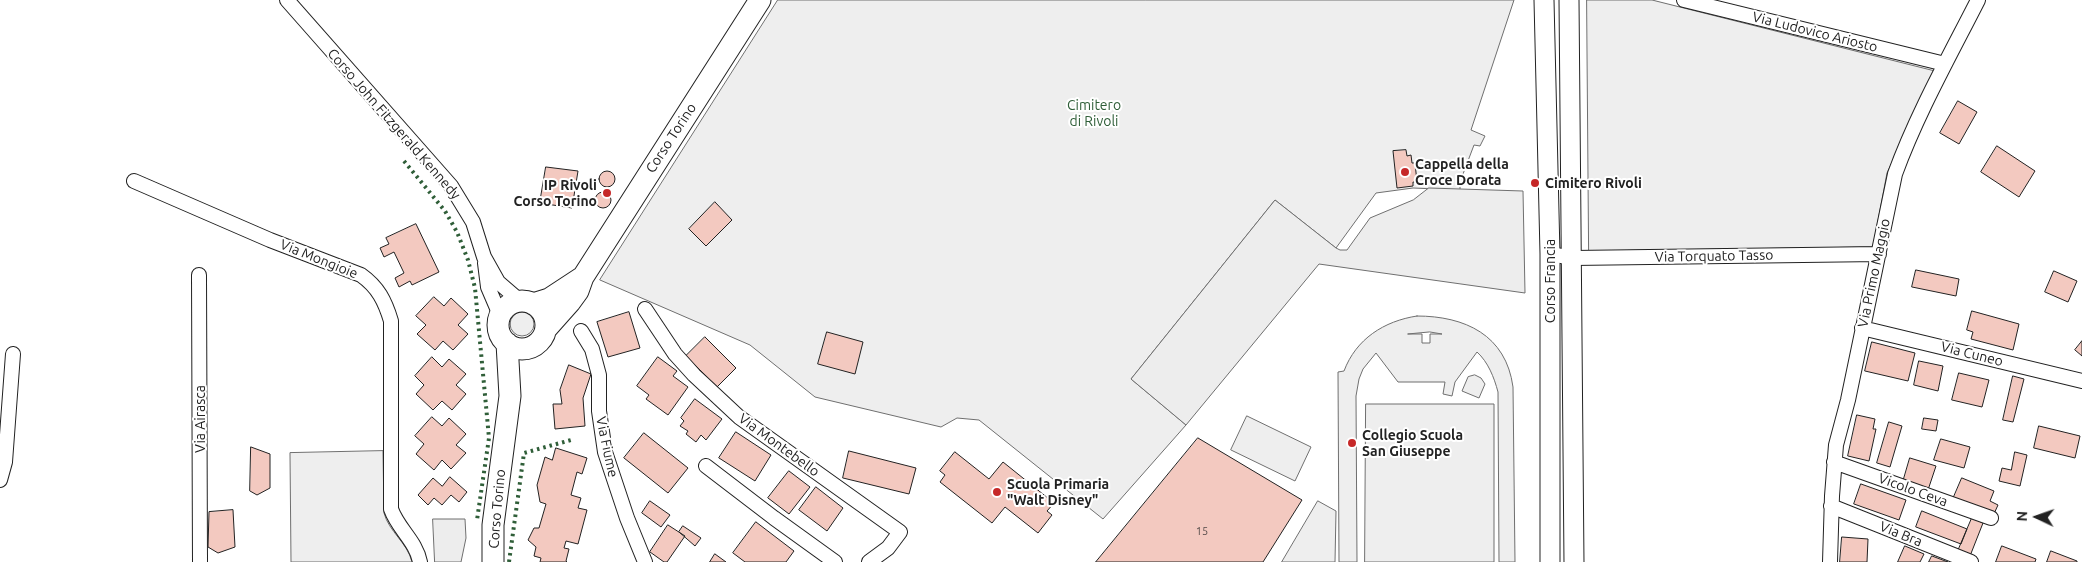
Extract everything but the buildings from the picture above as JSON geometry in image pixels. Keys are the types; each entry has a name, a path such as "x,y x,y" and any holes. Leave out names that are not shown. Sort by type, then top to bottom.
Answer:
{"main road":[{"name":"Corso Torino","path":"546,329 578,291 583,277 760,0"},
{"name":"Corso Francia","path":"1544,0 1550,254 1550,562"},
{"name":"Corso Francia","path":"1569,0 1573,258 1574,562"},
{"name":"Corso Torino","path":"526,302 549,299 583,277"},
{"path":"526,302 544,314 546,329 541,340 530,347 518,348 507,343 499,329 500,316 506,307 526,302"},
{"name":"Corso Torino","path":"493,562 493,525 510,396 507,343"},
{"name":"Corso Torino","path":"510,396 530,347"}],"street":[{"name":"Corso John Fitzgerald Kennedy","path":"287,0 451,186 473,222 484,257 488,288 500,316"},
{"name":"Via Ludovico Ariosto","path":"1684,0 1945,64"},
{"name":"Via Primo Maggio","path":"1830,562 1834,462 1895,174 1945,64 1978,0"},
{"name":"Via Mongioie","path":"134,181 270,240 361,275 372,283 381,295 391,321 391,509 395,520 416,550 420,562"},
{"name":"Via Torquato Tasso","path":"1550,254 1573,258 1879,254"},
{"name":"Corso John Fitzgerald Kennedy","path":"484,257 498,282 526,302"},
{"name":"Via Airasca","path":"199,275 200,562"},
{"name":"Via Montebello","path":"646,309 675,354 694,375 739,417 900,532 888,548 869,562"},
{"name":"Via Cuneo","path":"1862,328 2082,381"},
{"name":"Via Fiume","path":"581,331 592,349 599,375 599,411 605,452 627,518 645,562"},
{"path":"0,480 5,462 13,354"},
{"name":"Vicolo Ceva","path":"1834,462 1991,518"},
{"path":"706,466 836,562"},
{"name":"Via Bra","path":"1831,506 1971,562"}],"green space":[{"name":"Cimitero di Rivoli","path":"778,0 1514,0 1471,130 1485,136 1480,146 1474,145 1460,182 1460,190 1413,188 1376,193 1336,248 1275,200 1131,379 1186,425 1103,519 979,420 957,418 941,427 815,397 750,345 600,280"},
{"path":"1587,0 1652,0 1935,71 1887,173 1873,247 1589,251"},
{"path":"522,312 530,316 534,324 530,332 522,336 514,332 510,324 514,316"},
{"path":"1417,316 1435,317 1467,325 1480,332 1492,342 1502,354 1509,369 1513,387 1515,562 1499,562 1498,392 1490,370 1477,352 1455,382 1452,396 1443,394 1445,382 1398,382 1376,353 1363,369 1356,396 1357,562 1339,562 1338,372 1344,371 1356,350 1373,333 1405,318","holes":["1430,332 1442,334 1430,334 1430,343 1422,343 1422,334 1408,334"]},
{"path":"1475,375 1481,378 1485,384 1479,398 1462,391 1468,377"},
{"path":"1366,404 1494,404 1494,562 1365,562"},
{"path":"1247,416 1311,447 1295,481 1231,450"},
{"path":"383,451 384,513 386,520 410,555 412,562 291,562 290,453"},
{"path":"1318,501 1336,511 1335,562 1282,562"}],"shaded area":[{"path":"1429,188 1523,191 1525,293 1319,264 1186,425 1131,379 1275,200 1336,248 1347,250 1370,218 1413,200"},
{"path":"433,519 465,519 466,538 461,562 435,562"}],"hedge":[{"path":"404,161 445,211 457,232 468,260 475,288 489,438 477,520"},
{"path":"509,562 524,453 571,440"}],"place":[{"name":"Cappella della Croce Dorata","path":"1405,172"},
{"name":"Cimitero Rivoli","path":"1535,183"},
{"name":"IP Rivoli Corso Torino","path":"607,193"},
{"name":"Collegio Scuola San Giuseppe","path":"1352,443"},
{"name":"Scuola Primaria \"Walt Disney\"","path":"997,492"}]}
